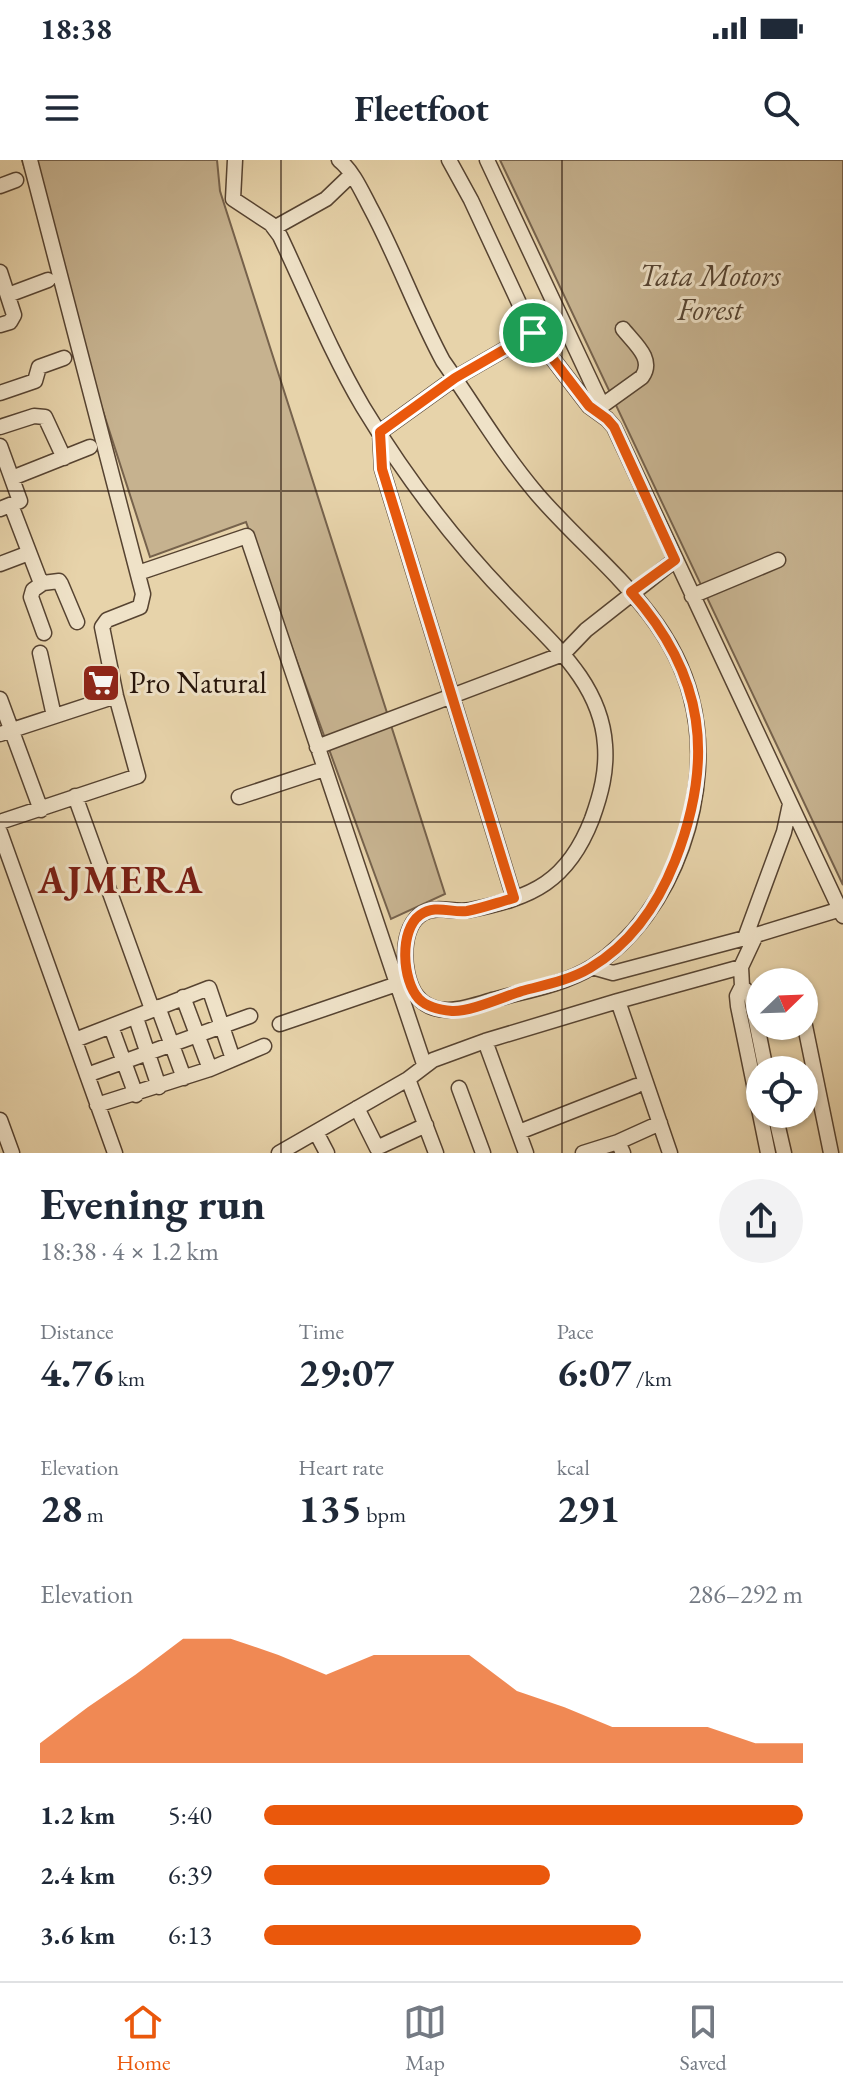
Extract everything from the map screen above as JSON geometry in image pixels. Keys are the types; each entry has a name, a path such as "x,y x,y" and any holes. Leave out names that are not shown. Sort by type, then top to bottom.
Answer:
{"street":[{"path":"0,822 138,776 116,696 103,624 142,604 143,594 30,160"},
{"path":"235,160 233,199 274,228 348,380 380,432 469,557 563,654 585,681 598,707 605,740 605,775 588,827 568,865 542,888 465,911 435,909 413,921 408,934 407,967 411,986 425,1004 455,1011 573,976 592,967 639,927 659,898 685,836 698,787 698,731 685,675 662,630 631,592 539,496 455,378 430,337 393,250 344,165"},
{"path":"449,160 533,333 589,406 599,408 647,370 647,359 623,329"},
{"path":"487,160 599,408 614,427 842,912 756,935 741,967 742,986 737,996 755,1051 772,1135 784,1153"},
{"path":"274,228 326,199 344,165"},
{"path":"0,186 16,180"},
{"path":"0,272 14,315 10,322 0,325"},
{"path":"8,295 48,280"},
{"path":"380,432 455,378 533,333"},
{"path":"0,393 35,381 39,367 64,358"},
{"path":"0,427 34,416 45,417 64,458"},
{"path":"380,432 382,469 514,898"},
{"path":"0,446 20,501 6,507 43,583"},
{"path":"12,478 90,447"},
{"path":"138,573 247,536 424,1064"},
{"path":"0,564 29,553"},
{"path":"317,747 563,654 631,592 675,560"},
{"path":"692,596 778,560"},
{"path":"44,633 31,597 33,590 43,583 59,581 77,622"},
{"path":"40,653 54,716"},
{"path":"6,732 116,696"},
{"path":"0,699 6,732 41,810"},
{"path":"239,797 324,769"},
{"path":"75,796 184,1078"},
{"path":"592,967 613,973 745,938 784,832 790,804"},
{"path":"0,832 115,1153"},
{"path":"279,1153 408,1079 424,1064 485,1041 741,967"},
{"path":"280,1024 397,984"},
{"path":"75,1040 209,988 233,1059"},
{"path":"183,997 210,1069"},
{"path":"618,1001 670,1153"},
{"path":"87,1075 250,1016"},
{"path":"137,1021 159,1087"},
{"path":"113,1032 136,1095"},
{"path":"808,1040 831,1153"},
{"path":"485,1041 526,1153"},
{"path":"97,1105 210,1069 264,1046"},
{"path":"755,1051 758,1056"},
{"path":"408,1079 436,1153"},
{"path":"519,1132 636,1086"},
{"path":"459,1088 483,1153"},
{"path":"357,1108 379,1147 426,1125"},
{"path":"0,1120 12,1153"},
{"path":"583,1153 620,1147 660,1123"},
{"path":"768,1153 773,1128"},
{"path":"316,1132 327,1153"}],"green space":[{"path":"22,160 217,160 220,191 445,894 391,919 246,522 150,557"},
{"name":"Tata Motors Forest","path":"500,160 843,160 843,885"}],"place":[{"name":"Pro Natural","path":"101,683"}],"district":[{"name":"AJMERA","path":"121,880"}],"route":[{"path":"533,333 589,406 614,427 675,560 631,592 662,630 685,675 698,731 698,787 685,836 659,898 639,927 617,948 592,967 573,976 455,1011 425,1004 411,986 406,951 413,921 435,909 465,911 514,898 382,469 380,432 455,378 533,333"}]}
